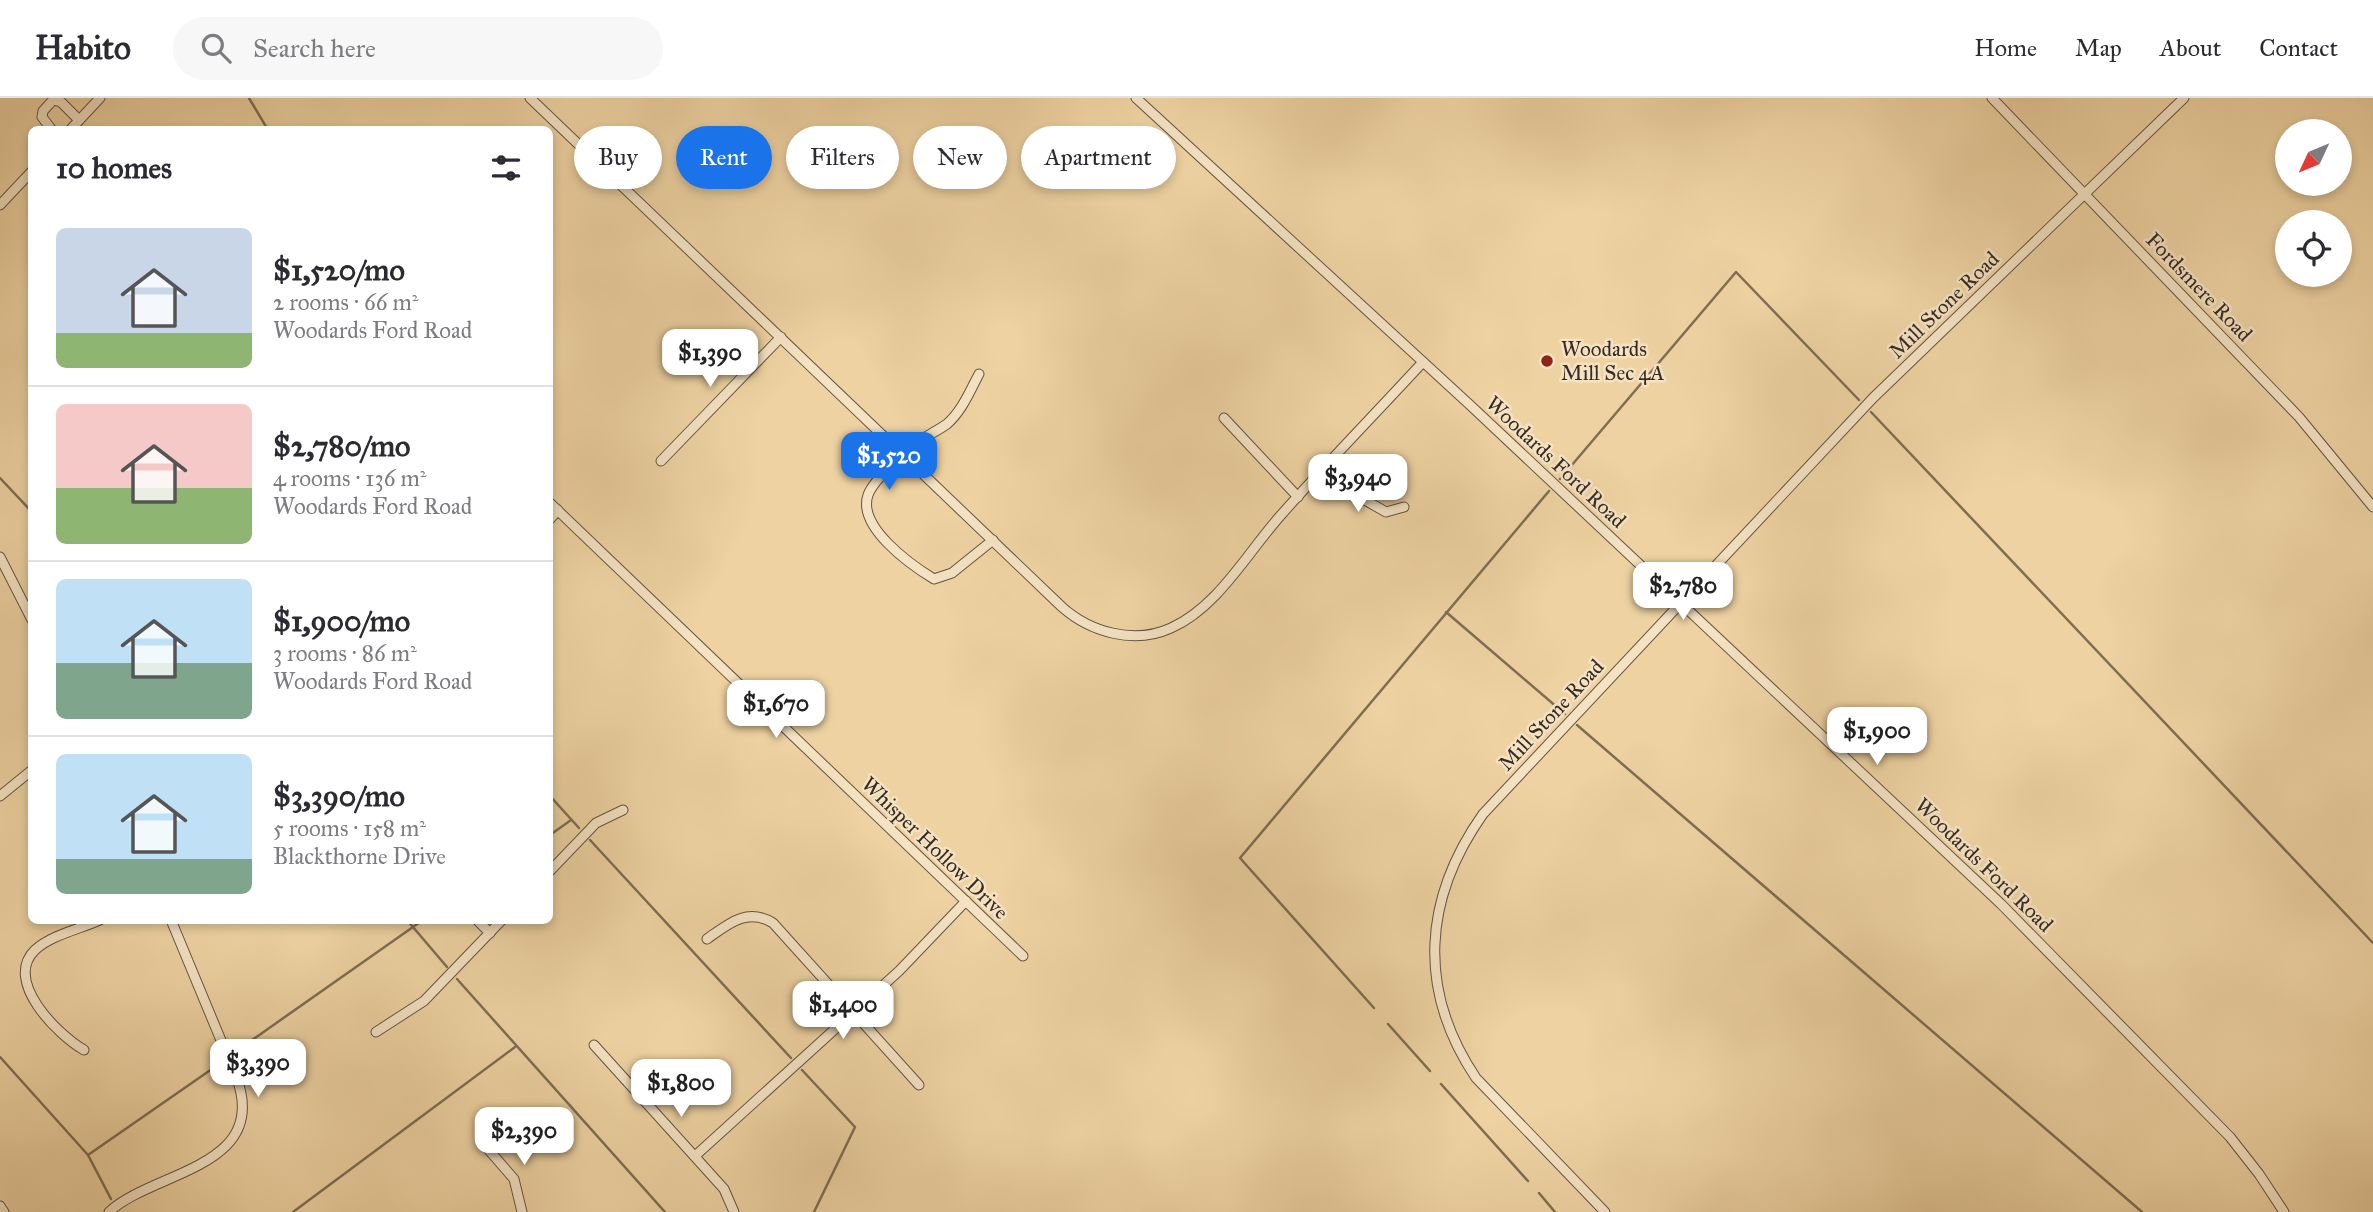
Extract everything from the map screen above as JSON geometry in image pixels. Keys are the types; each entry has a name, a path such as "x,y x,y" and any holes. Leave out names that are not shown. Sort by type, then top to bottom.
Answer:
{"street":[{"path":"74,126 100,98"},
{"path":"530,98 1075,618 1098,630 1146,635 1168,630 1201,610 1298,497 1423,362"},
{"name":"Woodards Ford Road","path":"1136,98 1423,362 2001,904 2230,1137 2284,1212"},
{"name":"Fordsmere Road","path":"1992,98 2299,417 2373,508"},
{"name":"Mill Stone Road","path":"1605,1212 1501,1105 1466,1063 1446,1021 1438,992 1435,962 1437,921 1450,869 1465,840 1483,814 1872,398 2184,98"},
{"path":"49,126 42,117 43,111 53,100 61,102 79,120"},
{"path":"0,205 28,175"},
{"path":"661,461 781,337"},
{"path":"979,374 949,422 904,455 868,494 866,509 873,526 911,564 934,579 953,573 993,540"},
{"path":"1224,418 1298,497"},
{"path":"1319,474 1386,512 1404,507"},
{"name":"Whisper Hollow Drive","path":"553,506 1023,956"},
{"path":"553,516 558,510"},
{"path":"0,557 28,612"},
{"path":"0,796 28,773"},
{"path":"553,868 596,823 623,810"},
{"path":"695,1156 899,971 966,901"},
{"path":"707,939 739,918 766,919 919,1084"},
{"path":"84,1050 53,1026 29,991 25,976 26,965 36,950 91,924"},
{"path":"109,1212 122,1202 195,1169 231,1139 243,1112 242,1093 237,1079 173,924"},
{"path":"481,924 490,933"},
{"path":"376,1032 424,1001 498,924"},
{"path":"594,1045 724,1189 734,1212"},
{"path":"481,1141 514,1179 519,1189 522,1212"},
{"path":"0,1206 4,1212"}],"waterway":[{"path":"249,98 266,126"},
{"path":"1560,479 1736,272 1859,400"},
{"path":"1871,412 2373,943"},
{"path":"0,478 28,508"},
{"path":"1374,1008 1240,858 1549,491"},
{"path":"1446,612 1565,714"},
{"path":"1577,725 2142,1212"},
{"path":"553,799 579,828"},
{"path":"553,833 571,820"},
{"path":"590,840 791,1058"},
{"path":"410,924 447,967"},
{"path":"235,1052 417,924"},
{"path":"457,979 665,1212"},
{"path":"1388,1024 1430,1071"},
{"path":"293,1212 515,1047"},
{"path":"0,1057 88,1155 111,1199"},
{"path":"88,1155 222,1062"},
{"path":"802,1070 855,1127 814,1212"},
{"path":"1441,1084 1528,1181"},
{"path":"1539,1193 1555,1212"}],"place":[{"name":"Woodards Mill Sec 4A","path":"1547,361"}]}
